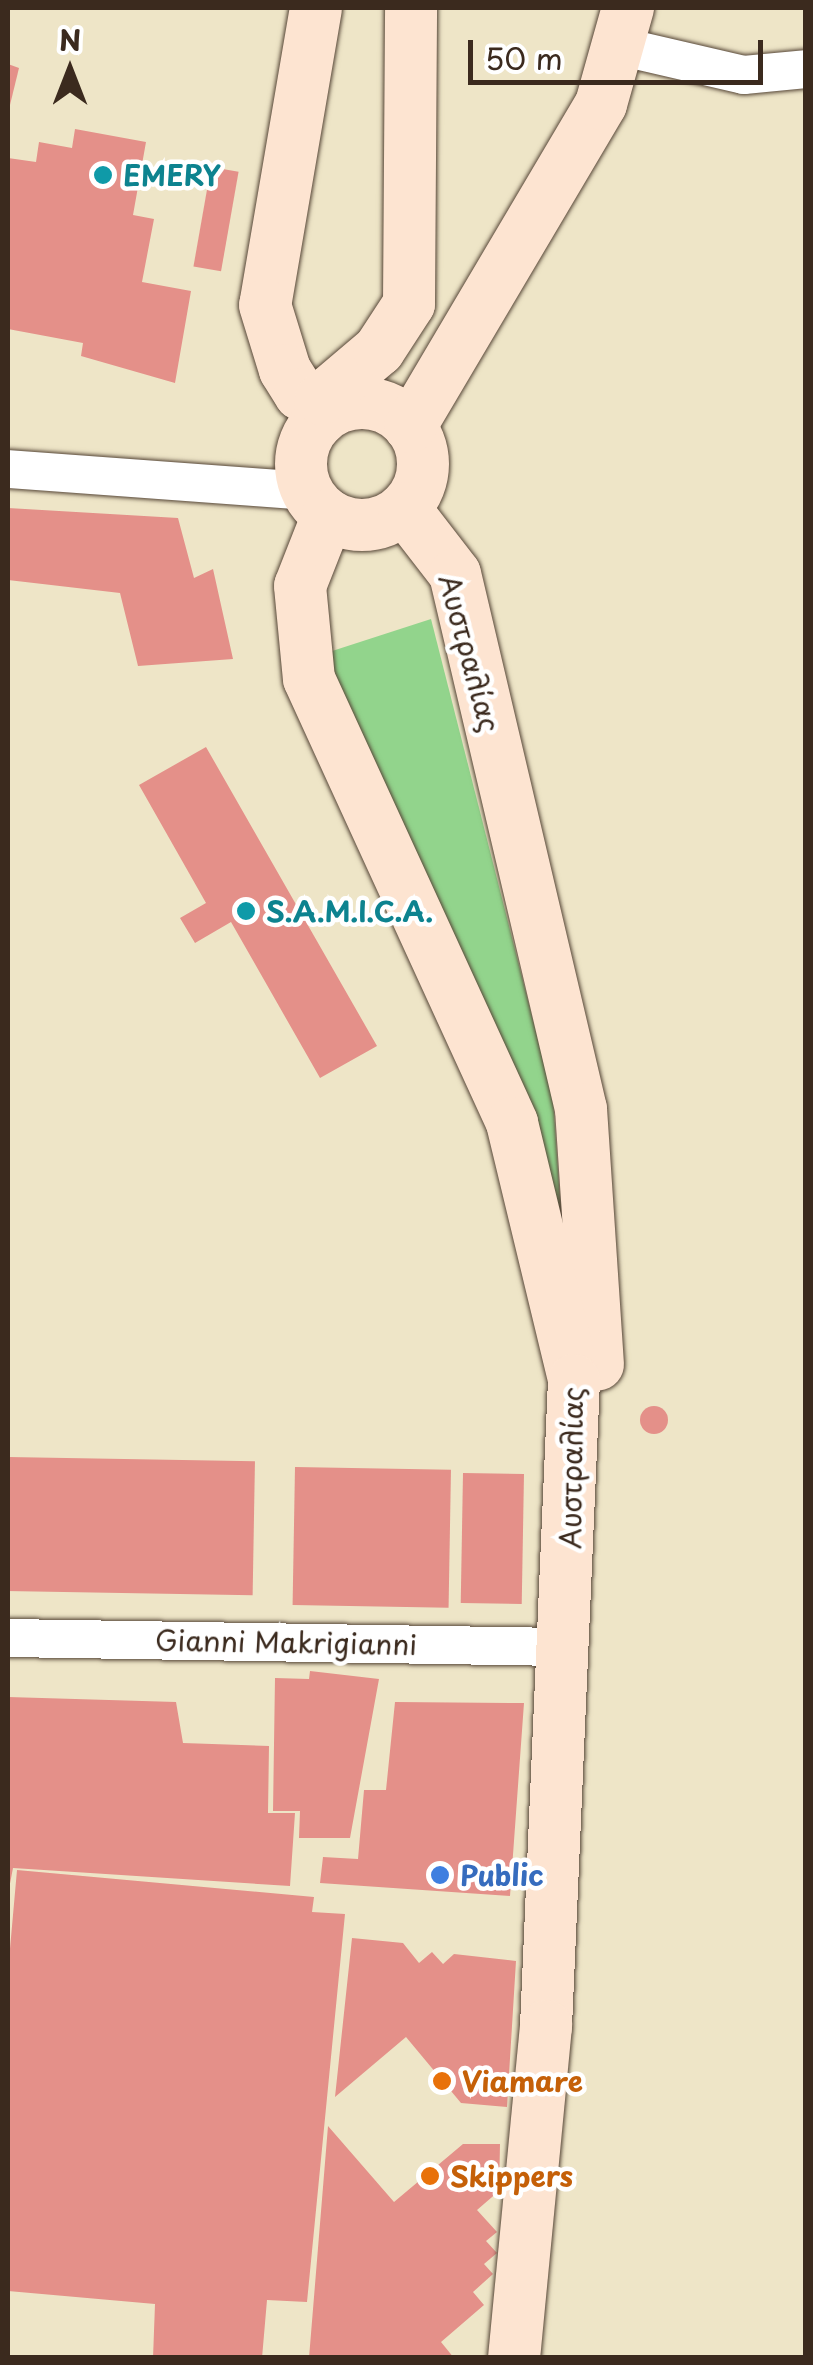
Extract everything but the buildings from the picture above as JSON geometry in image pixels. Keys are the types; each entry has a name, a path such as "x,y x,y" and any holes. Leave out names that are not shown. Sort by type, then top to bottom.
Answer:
{"main road":[{"path":"316,8 265,305 285,370 300,394 321,410 356,403 392,410 410,427 422,478 404,508 362,526 318,503"},
{"path":"321,410 379,350 409,304 411,8"},
{"path":"410,427 540,216 626,27"},
{"name":"Αυστραλίας","path":"321,410 304,445 318,503 300,586 309,680 384,855 478,1033 551,1256 574,1380 566,1647 544,2046 514,2358"},
{"name":"Αυστραλίας","path":"404,508 460,590 590,1173 598,1384 590,1599 548,2283 531,2358"}],"street":[{"path":"626,27 744,76 806,69"},
{"path":"8,469 318,503"},
{"name":"Gianni Makrigianni","path":"8,1638 566,1647"}],"green space":[{"path":"431,619 553,1099 561,1214 326,653"}],"place":[{"name":"EMERY","path":"103,175"},
{"name":"S.A.M.I.C.A.","path":"246,911"},
{"name":"Public","path":"440,1875"},
{"name":"Viamare","path":"442,2081"},
{"name":"Skippers","path":"430,2176"}]}
